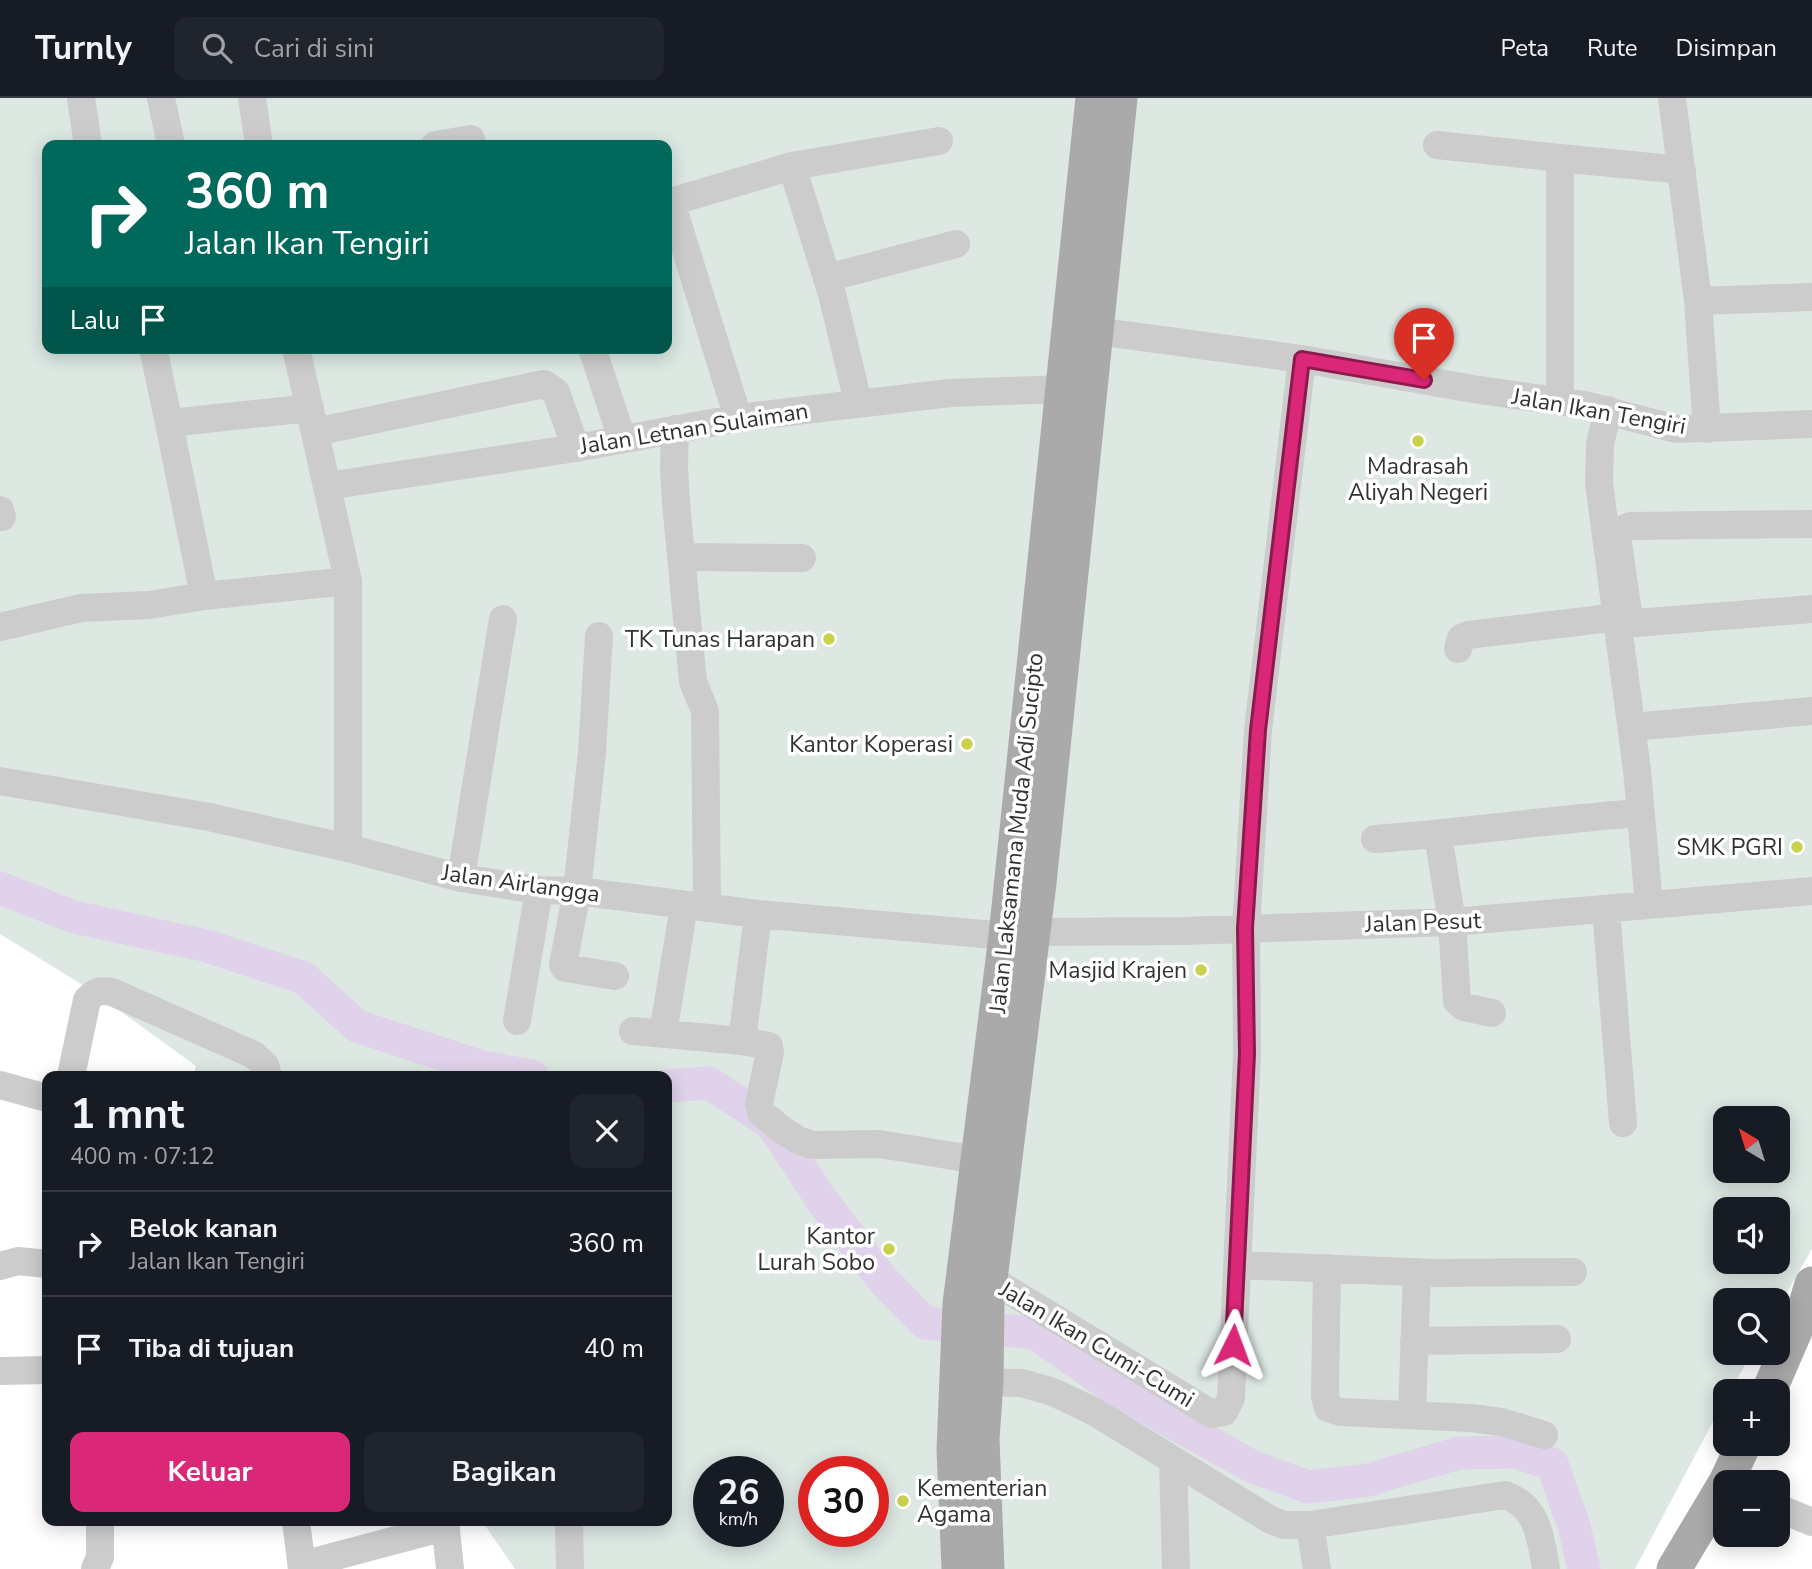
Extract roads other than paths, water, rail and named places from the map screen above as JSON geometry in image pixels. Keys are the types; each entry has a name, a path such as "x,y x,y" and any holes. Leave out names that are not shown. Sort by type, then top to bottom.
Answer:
{"main road":[{"name":"Jalan Laksamana Muda Adi Sucipto","path":"959,1569 954,1450 971,1376 978,1160 1020,934 1063,389 1093,98"},
{"name":"Jalan Laksamana Muda Adi Sucipto","path":"975,1287 1096,331 1120,98"},
{"path":"1774,1379 1805,1308 1812,1284"},
{"name":"Jalan Laksamana Muda Adi Sucipto","path":"971,1376 982,1439 987,1569"},
{"path":"1674,1569 1713,1505"}],"street":[{"path":"80,98 87,140"},
{"path":"161,98 170,140"},
{"path":"252,98 258,140"},
{"path":"1672,98 1698,301 1707,429"},
{"path":"465,140 471,139"},
{"path":"672,202 792,166 939,141"},
{"path":"1437,145 1682,170"},
{"path":"1560,158 1560,401"},
{"path":"792,166 827,278 858,402"},
{"path":"672,212 738,418"},
{"path":"827,278 956,244"},
{"path":"1698,301 1812,297"},
{"name":"Jalan Ikan Tengiri","path":"1096,331 1302,359 1560,401 1608,410 1666,427 1707,429 1812,424"},
{"path":"154,354 204,596"},
{"path":"297,354 348,581 348,848"},
{"path":"594,354 622,439"},
{"name":"Jalan Ikan Cumi-Cumi","path":"975,1287 1212,1414 1224,1412 1231,1398 1247,1054 1245,928 1258,730 1302,359"},
{"path":"169,423 313,420 544,384 556,392 576,448"},
{"name":"Jalan Letnan Sulaiman","path":"327,486 576,448 738,418 858,402 950,393 1063,389"},
{"path":"1608,410 1600,444 1599,483 1632,727 1649,905"},
{"path":"663,1034 696,907 705,711 693,682 674,468 675,429"},
{"path":"1812,524 1630,526 1620,531 1617,537 1628,612 1634,623 1812,609"},
{"path":"681,557 802,558"},
{"path":"0,627 81,608 149,605 204,596 348,581"},
{"path":"1458,649 1461,639 1468,635 1618,617"},
{"path":"461,878 503,619"},
{"path":"599,636 592,752 577,891 563,966 615,976"},
{"path":"1632,727 1812,711"},
{"name":"Jalan Airlangga","path":"0,781 209,817 348,848 461,878 539,890 577,891 758,914 1020,934"},
{"path":"1375,839 1438,835 1545,820 1641,813"},
{"path":"1438,835 1452,922 1457,1001 1464,1007 1492,1013"},
{"path":"517,1021 539,890"},
{"name":"Jalan Pesut","path":"1020,934 1452,922 1812,891"},
{"path":"1606,909 1623,1123"},
{"path":"742,1041 758,914"},
{"path":"72,1071 87,1000 94,992 101,990 112,992 254,1055 265,1065 267,1071"},
{"path":"634,1031 766,1045 770,1048 759,1108 765,1117 798,1140 830,1146 879,1144 978,1160"},
{"path":"0,1085 42,1097"},
{"path":"0,1266 18,1261 42,1263"},
{"path":"1237,1265 1417,1272 1573,1272"},
{"path":"1327,1268 1328,1408 1340,1412 1502,1422 1544,1435"},
{"path":"1412,1415 1417,1272"},
{"path":"1414,1341 1557,1339"},
{"path":"0,1371 42,1370"},
{"path":"971,1376 1022,1383 1053,1392 1093,1411 1283,1525 1310,1525 1505,1495 1515,1499 1534,1519 1541,1534 1546,1569"},
{"path":"1173,1461 1176,1569"},
{"path":"1790,1513 1812,1522"},
{"path":"1310,1525 1317,1569"},
{"path":"95,1569 100,1557 100,1526"},
{"path":"297,1526 302,1567 438,1526"},
{"path":"445,1526 450,1569"},
{"path":"569,1526 570,1569"}],"waterway":[{"path":"0,888 74,917 207,946 304,978 357,1026 482,1067 504,1071"},
{"path":"672,1086 709,1083 771,1123 821,1199 883,1280 925,1323 1035,1333 1122,1394 1251,1466 1308,1487 1368,1480 1459,1453 1515,1452 1552,1464 1574,1526 1584,1569"}],"place":[{"name":"Madrasah Aliyah Negeri","path":"1418,441"},
{"name":"TK Tunas Harapan","path":"829,639"},
{"name":"Kantor Koperasi","path":"967,744"},
{"name":"SMK PGRI","path":"1797,847"},
{"name":"Masjid Krajen","path":"1201,970"},
{"name":"Kantor Lurah Sobo","path":"889,1249"},
{"name":"Kementerian Agama","path":"903,1501"}]}
